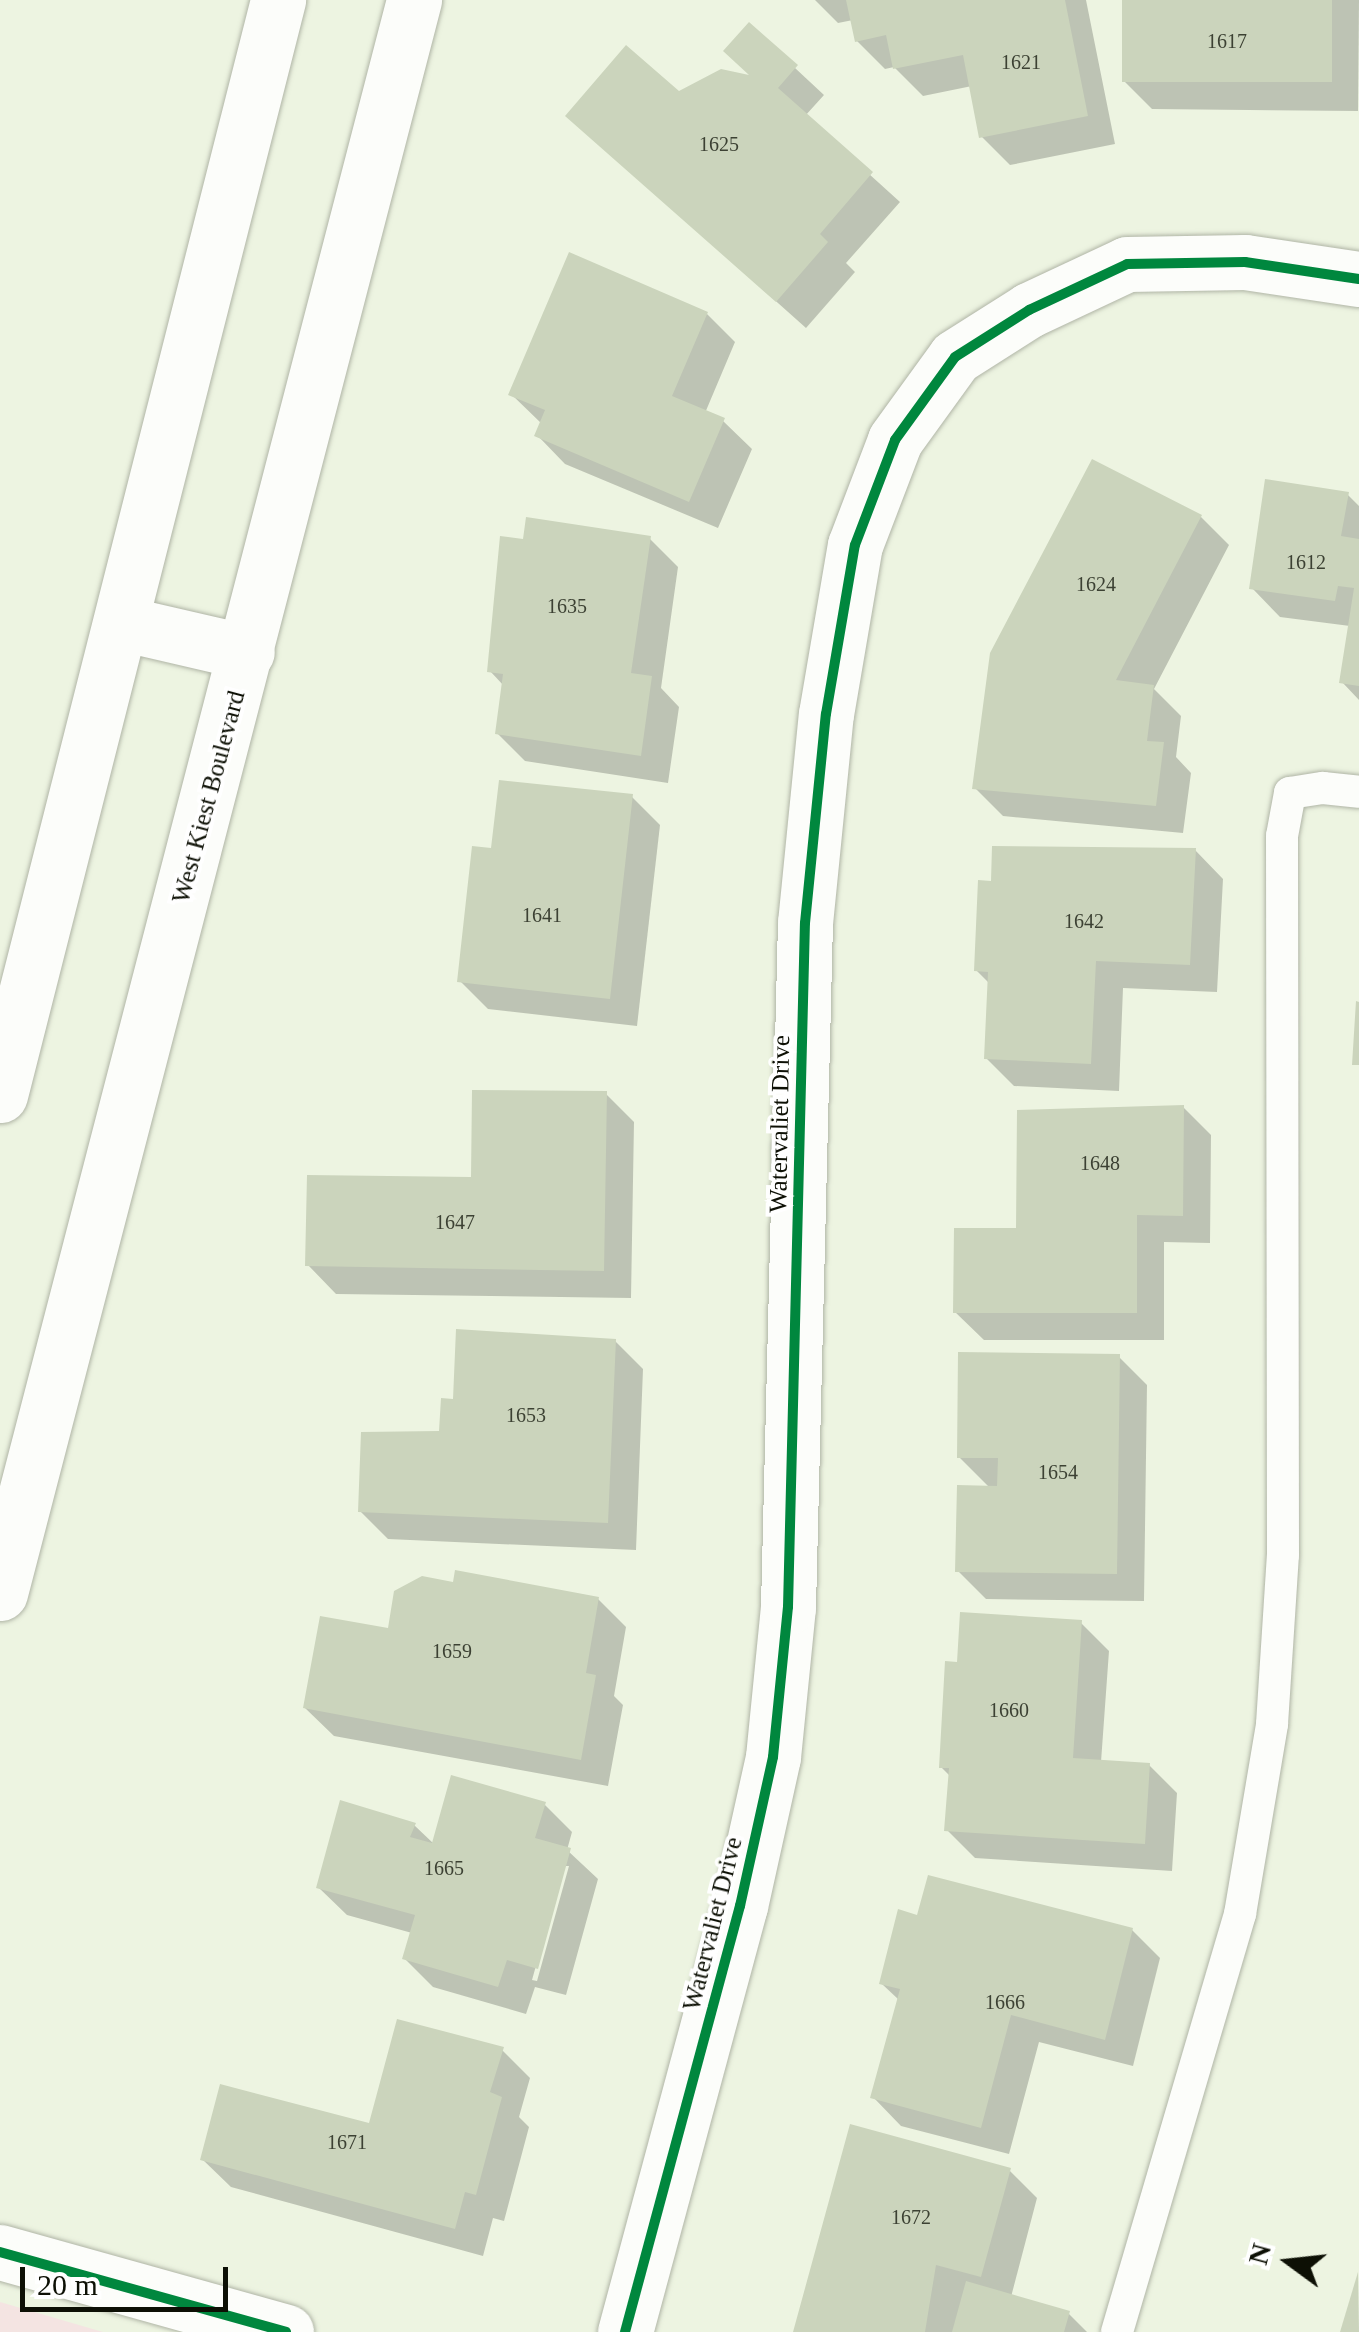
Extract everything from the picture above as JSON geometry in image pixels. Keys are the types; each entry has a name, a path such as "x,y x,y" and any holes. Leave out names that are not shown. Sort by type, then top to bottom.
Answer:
{"main road":[{"path":"0,1095 278,0"},
{"name":"West Kiest Boulevard","path":"0,1592 414,0"},
{"name":"Watervaliet Drive","path":"625,2332 740,1906 773,1756 788,1607 805,923 826,714 855,545 895,440 945,371 956,357 1029,310 1127,264 1245,262 1359,279"},
{"path":"121,623 247,652"},
{"path":"0,2252 286,2332"}],"lane":[{"path":"1116,2332 1240,1914 1272,1724 1283,1535 1282,836 1290,794 1323,788 1359,792"}],"shaded area":[{"path":"0,2302 103,2332 0,2332"}],"building":[{"path":"846,0 1065,0 1088,116 979,138 963,55 893,69 886,35 855,42"},
{"path":"1122,0 1332,0 1332,82 1122,82"},
{"path":"749,22 798,65 778,88 873,172 820,234 828,242 776,302 565,116 626,45 679,91 721,69 749,75 723,51"},
{"path":"569,252 708,312 672,396 725,418 689,502 534,436 545,410 508,395"},
{"path":"1092,459 1202,515 1116,680 1154,685 1147,741 1164,742 1156,806 972,789 990,653"},
{"path":"1265,479 1349,492 1341,536 1359,539 1359,686 1339,683 1354,588 1338,586 1335,601 1249,589"},
{"path":"526,517 651,536 631,673 652,676 641,756 495,734 503,674 487,672 500,536 523,539"},
{"path":"499,780 633,794 610,999 457,982 472,846 491,848"},
{"path":"992,846 1196,848 1190,965 1096,961 1091,1064 984,1059 988,972 974,971 978,880 991,881"},
{"path":"1356,1001 1359,1065 1352,1065"},
{"path":"472,1090 607,1091 604,1271 305,1266 307,1175 471,1177"},
{"path":"1184,1105 1183,1216 1137,1215 1137,1313 953,1313 954,1228 1016,1228 1017,1110"},
{"path":"456,1329 616,1339 608,1523 358,1512 361,1432 439,1431 441,1398 453,1399"},
{"path":"958,1352 1120,1354 1117,1574 955,1572 957,1485 997,1486 998,1458 957,1458"},
{"path":"455,1570 599,1597 586,1673 596,1675 581,1760 303,1708 320,1616 388,1628 394,1591 422,1576 453,1582"},
{"path":"960,1612 1082,1620 1073,1758 1150,1763 1145,1844 944,1831 949,1768 939,1768 945,1661 957,1662"},
{"path":"451,1775 546,1802 535,1838 571,1848 538,1969 507,1960 498,1987 402,1959 415,1915 316,1888 340,1800 416,1823 410,1837 432,1843"},
{"path":"928,1875 1133,1928 1105,2040 1011,2015 981,2128 870,2098 900,1989 879,1984 898,1909 917,1915"},
{"path":"397,2019 504,2047 490,2092 502,2097 476,2195 465,2192 455,2229 200,2160 220,2084 369,2123"},
{"path":"850,2124 1011,2168 981,2277 936,2265 925,2332 793,2332"},
{"path":"1358,2272 1359,2332 1340,2332"},
{"path":"966,2281 1070,2311 1064,2332 952,2332"}],"cycle path":[{"path":"625,2332 740,1906 773,1757 788,1607 805,923 826,714 855,545 895,440 955,357 1029,310 1127,264 1245,262 1359,279"},
{"path":"0,2252 286,2332"}]}
